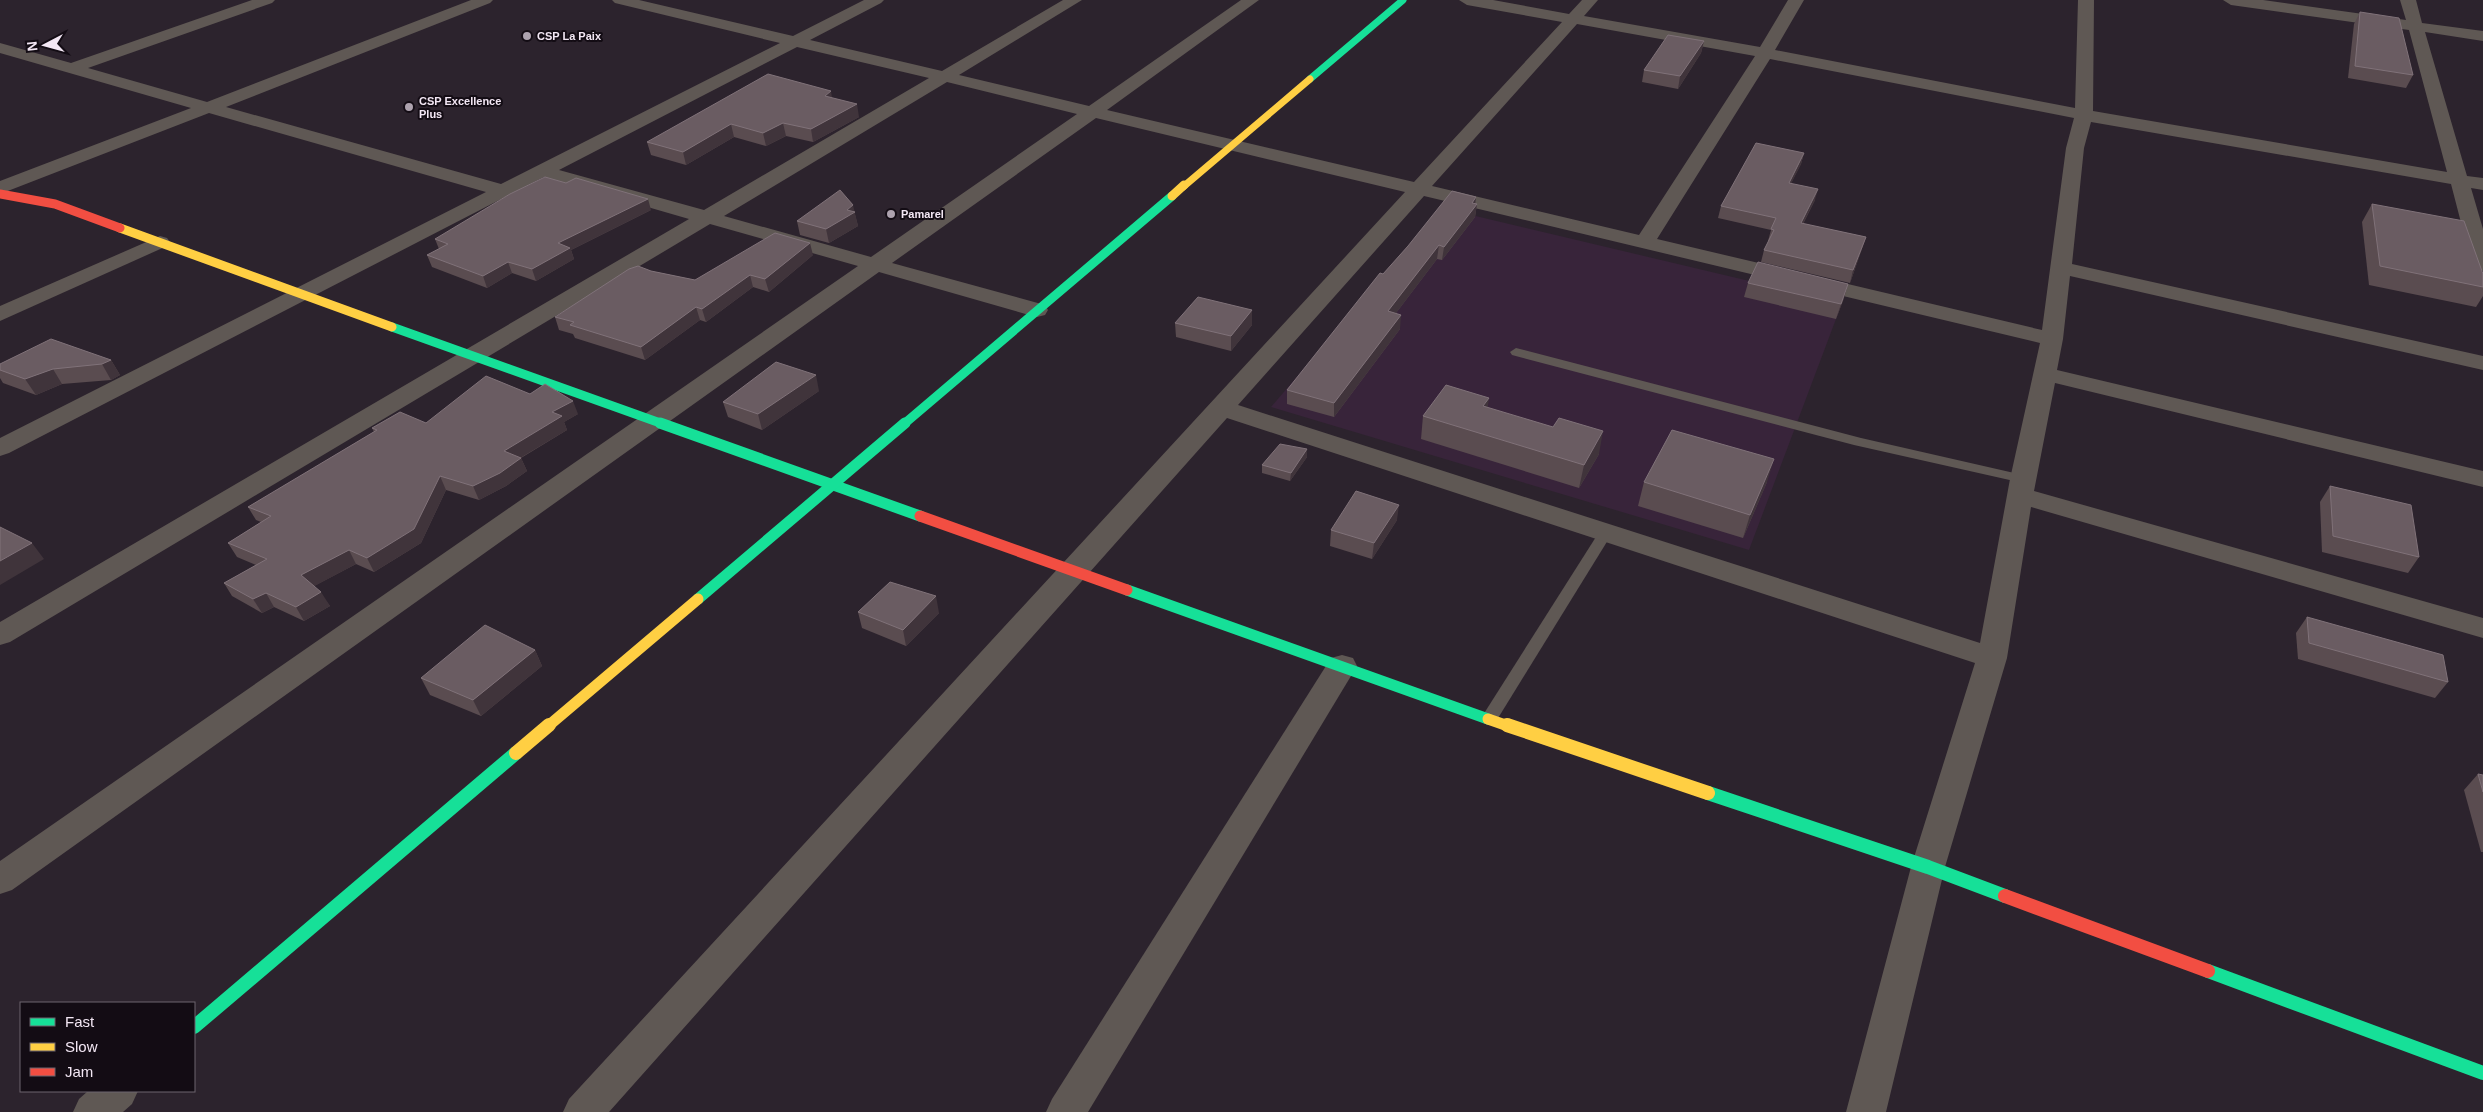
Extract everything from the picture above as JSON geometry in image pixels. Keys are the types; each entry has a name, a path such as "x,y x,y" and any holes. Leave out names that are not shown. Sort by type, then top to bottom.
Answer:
{"street":[{"path":"69,69 266,0"},
{"path":"0,188 485,0"},
{"path":"620,0 2052,339"},
{"path":"670,12 696,0"},
{"path":"0,448 876,0"},
{"path":"0,636 1074,0"},
{"path":"0,880 1251,0"},
{"path":"195,1025 1403,0"},
{"path":"1467,0 1581,9 1766,53 2084,115 2483,184"},
{"path":"1646,242 1766,53 1796,0"},
{"path":"1866,1112 1928,867 1992,658 2022,488 2052,339 2075,148 2084,115 2086,0"},
{"path":"2231,0 2483,36"},
{"path":"2408,0 2483,265"},
{"path":"583,1112 1581,9"},
{"path":"0,48 503,191"},
{"path":"542,171 1038,310"},
{"path":"0,194 55,204 1489,719 1928,867 2483,1074"},
{"path":"0,314 160,242"},
{"path":"2061,268 2483,362"},
{"path":"2045,374 2483,479"},
{"path":"1221,408 1992,658"},
{"path":"2022,488 2483,628"},
{"path":"1066,1112 1342,666"},
{"path":"93,1112 117,1092"}],"lane":[{"path":"1516,352 1859,442 2022,488"},
{"path":"1489,719 1606,532"}],"shaded area":[{"path":"1442,208 1842,303 1749,550 1271,407"}],"building":[{"path":"2360,12 2399,18 2413,75 2355,66"},
{"path":"1668,35 1704,41 1680,76 1644,70"},
{"path":"768,74 831,91 825,96 857,104 811,129 783,123 763,133 731,124 683,152 647,142"},
{"path":"1756,143 1804,153 1789,183 1818,189 1801,223 1866,237 1853,270 1764,250 1774,230 1771,229 1776,218 1721,206"},
{"path":"545,177 566,183 576,178 648,199 558,243 570,248 532,269 508,262 483,276 427,255 448,244 435,239 510,194"},
{"path":"840,190 853,205 847,210 855,212 826,229 797,221"},
{"path":"1452,191 1476,197 1472,203 1477,204 1444,247 1439,245 1388,311 1401,315 1334,403 1287,390 1380,273 1383,274 1408,246"},
{"path":"2372,204 2464,221 2483,274 2483,287 2380,266"},
{"path":"775,233 810,243 765,279 750,275 702,309 696,307 641,347 570,325 574,322 555,317 629,269 638,266 651,271 695,280"},
{"path":"1758,262 1848,284 1841,304 1748,283"},
{"path":"1198,297 1252,310 1231,336 1175,323"},
{"path":"51,339 111,360 102,364 53,369 25,379 0,370 0,364"},
{"path":"776,362 816,375 758,414 723,402"},
{"path":"486,376 530,394 545,384 573,401 552,412 562,416 504,451 521,458 500,473 473,486 440,476 414,529 367,558 349,550 301,575 321,592 296,607 266,593 253,599 224,583 267,559 228,543 271,516 248,507 377,430 372,428 400,412 426,423"},
{"path":"1446,385 1489,398 1483,406 1553,427 1559,418 1603,431 1584,465 1423,416"},
{"path":"1672,430 1774,459 1750,515 1644,482"},
{"path":"1280,444 1307,449 1291,473 1262,465"},
{"path":"2330,486 2411,505 2419,557 2333,536"},
{"path":"1356,491 1399,505 1374,543 1331,530"},
{"path":"0,527 32,543 0,561"},
{"path":"890,582 936,596 903,630 858,612"},
{"path":"2307,617 2443,655 2448,682 2309,643"},
{"path":"485,625 535,650 473,700 421,678"},
{"path":"2478,774 2483,775 2483,792"}],"traffic: fast":[{"path":"1310,79 1403,0"},
{"path":"698,599 1172,196"},
{"path":"392,327 920,516"},
{"path":"1127,590 1488,719"},
{"path":"195,1026 516,753"},
{"path":"1708,793 1928,867 2005,896"},
{"path":"2208,971 2483,1073"}],"traffic: slow":[{"path":"1172,196 1310,79"},
{"path":"120,228 392,327"},
{"path":"516,753 698,599"},
{"path":"1488,719 1708,793"}],"traffic: jam":[{"path":"0,194 55,204 120,228"},
{"path":"920,516 1127,590"},
{"path":"2005,896 2208,971"}],"place":[{"name":"CSP La Paix","path":"527,36"},
{"name":"CSP Excellence Plus","path":"409,107"},
{"name":"Pamarel","path":"891,214"}]}
